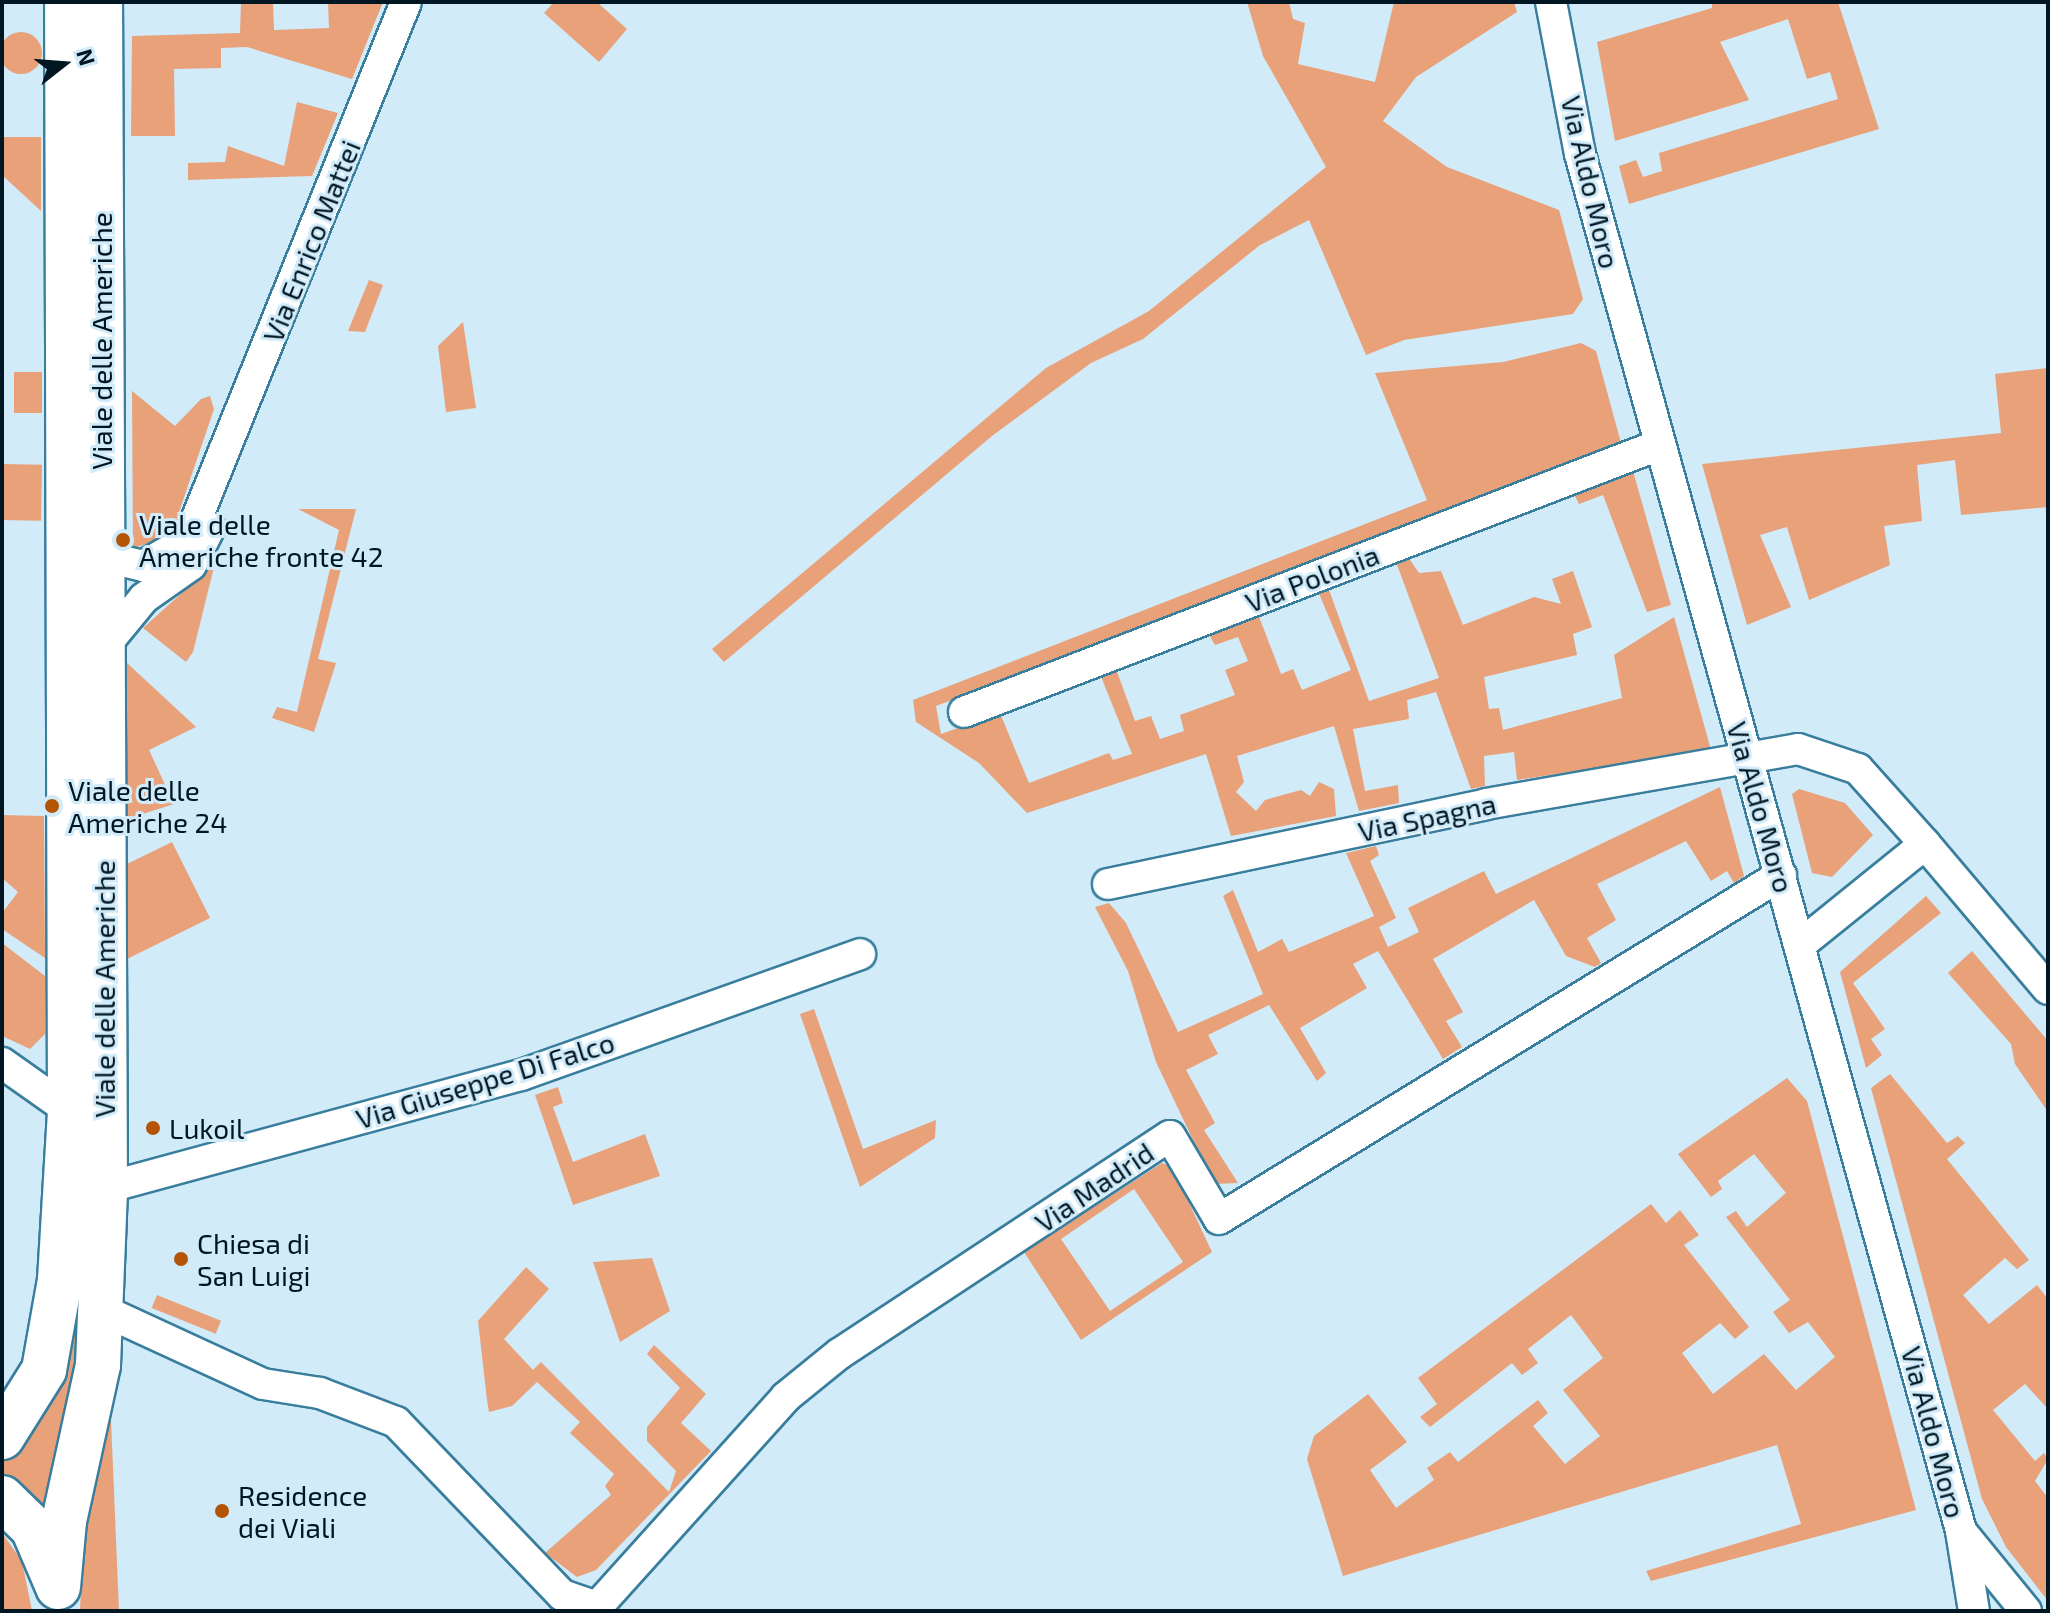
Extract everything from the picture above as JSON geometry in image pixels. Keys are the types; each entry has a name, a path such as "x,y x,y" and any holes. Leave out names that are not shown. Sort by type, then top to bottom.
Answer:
{"main road":[{"name":"Viale delle Americhe","path":"2,1437 44,1370 60,1280 70,1111 67,2"},
{"name":"Viale delle Americhe","path":"58,1599 64,1521 91,1411 100,1309 105,1188 100,2"},
{"path":"2,1498 33,1528 58,1599"}],"street":[{"name":"Via Enrico Mattei","path":"101,556 126,567 165,559 188,540 406,2"},
{"name":"Via Aldo Moro","path":"1551,2 1580,154 1961,1531 1974,1611"},
{"name":"Via Polonia","path":"964,712 1659,445"},
{"path":"102,649 144,598 191,565 214,519 214,478"},
{"name":"Via Spagna","path":"1108,884 1798,749 1858,769 2048,989"},
{"path":"1801,944 1925,844"},
{"name":"Via Madrid","path":"100,1309 263,1384 320,1393 396,1422 562,1595 597,1607 786,1397 839,1354 1170,1136 1219,1219 1781,875"},
{"name":"Via Giuseppe Di Falco","path":"105,1188 521,1075 860,954"},
{"path":"2,1063 70,1111"},
{"path":"1961,1531 2026,1611"}],"shaded area":[{"path":"241,2 273,2 274,30 329,28 328,2 383,2 352,79 247,47 221,48 221,68 174,69 175,136 131,136 132,36 240,33"},
{"path":"554,2 597,2 627,29 599,62 544,13"},
{"path":"1247,2 1289,2 1293,19 1305,23 1298,64 1375,82 1394,2 1514,2 1517,12 1416,77 1383,121 1447,167 1559,210 1583,299 1573,314 1404,340 1366,355 1309,220 1260,245 1143,339 1091,363 992,436 724,662 712,649 1046,368 1149,311 1326,167 1263,56"},
{"path":"1712,2 1838,2 1879,129 1629,204 1619,166 1636,160 1643,177 1662,171 1659,153 1838,99 1830,72 1807,79 1788,19 1720,42 1749,100 1615,141 1597,42 1712,8"},
{"path":"21,32 36,38 42,53 36,68 21,74 6,68 0,53 6,38"},
{"path":"297,102 338,113 312,176 188,180 188,163 225,162 228,146 284,166"},
{"path":"2,137 41,137 41,211 2,175"},
{"path":"369,280 383,285 365,332 348,331"},
{"path":"463,322 476,408 446,412 438,346"},
{"path":"1581,343 1596,351 1621,443 936,706 941,734 1000,713 1029,783 1109,753 1113,760 1132,754 1100,674 1116,669 1135,721 1151,716 1160,739 1184,731 1180,715 1235,695 1225,670 1248,661 1238,637 1215,645 1208,633 1258,614 1281,674 1293,669 1302,690 1351,670 1318,591 1328,587 1369,701 1439,678 1396,562 1408,557 1419,573 1441,571 1463,625 1534,597 1561,604 1552,579 1573,571 1592,627 1573,634 1577,655 1484,677 1489,709 1499,708 1503,730 1622,698 1614,655 1674,617 1711,750 1517,780 1514,752 1484,756 1485,786 1471,789 1436,692 1407,700 1409,719 1353,729 1365,791 1398,785 1399,803 1359,811 1334,726 1237,756 1244,782 1236,792 1256,811 1265,800 1301,790 1310,796 1319,782 1334,789 1336,816 1231,836 1206,754 1027,813 979,763 916,722 913,700 1427,500 1375,373 1503,362"},
{"path":"2048,368 2048,507 1961,515 1955,460 1917,465 1922,521 1884,526 1890,565 1809,600 1787,527 1760,535 1791,607 1747,625 1702,464 2001,433 1995,374"},
{"path":"14,372 42,372 42,413 14,413"},
{"path":"132,391 175,426 201,399 210,396 214,409 176,521 160,540 133,548"},
{"path":"2,464 42,465 41,521 2,520"},
{"path":"1633,471 1671,605 1647,612 1603,495 1579,504 1574,494"},
{"path":"298,509 356,509 318,659 336,663 314,732 272,718 277,707 297,712 339,530"},
{"path":"215,563 193,652 186,662 143,628"},
{"path":"126,662 196,727 149,750 174,804 127,819"},
{"path":"1720,787 1744,876 1734,883 1727,871 1711,881 1686,841 1597,884 1616,920 1587,938 1601,963 1595,967 1566,956 1534,900 1433,959 1463,1012 1446,1021 1462,1047 1443,1059 1378,951 1353,964 1367,988 1300,1028 1326,1073 1317,1081 1269,1005 1208,1035 1218,1054 1186,1070 1215,1123 1204,1130 1238,1183 1214,1184 1156,1062 1128,971 1095,907 1109,903 1126,923 1178,1032 1263,994 1223,896 1233,890 1258,952 1282,939 1289,952 1374,916 1346,853 1376,846 1379,855 1370,861 1396,918 1379,927 1388,947 1419,932 1408,908 1484,871 1496,894"},
{"path":"1799,789 1845,803 1873,835 1832,877 1812,873 1792,794"},
{"path":"2,815 44,816 45,958 2,929 2,913 18,892 2,878"},
{"path":"172,842 210,918 127,959 127,864"},
{"path":"1926,896 1941,913 1853,983 1885,1029 1871,1039 1882,1055 1866,1068 1840,972"},
{"path":"2,943 45,976 45,1034 30,1049 2,1036"},
{"path":"1972,951 2048,1041 2048,1112 2015,1064 2011,1044 1948,973"},
{"path":"814,1009 863,1149 936,1120 935,1138 860,1187 800,1014"},
{"path":"1890,1074 1947,1143 1958,1136 1965,1143 1947,1159 2029,1260 2017,1269 2005,1258 1963,1295 1989,1324 2037,1285 2048,1299 2048,1409 2025,1384 1993,1410 2035,1461 2044,1453 2048,1459 2035,1481 2048,1498 2048,1601 2006,1547 1982,1499 1871,1088"},
{"path":"1787,1078 1807,1101 1916,1510 1651,1581 1646,1571 1801,1524 1777,1445 1343,1576 1307,1459 1314,1436 1368,1394 1407,1442 1370,1470 1396,1508 1434,1480 1427,1468 1450,1452 1458,1462 1538,1400 1548,1413 1533,1426 1565,1464 1600,1436 1563,1390 1603,1358 1571,1315 1528,1349 1538,1363 1522,1375 1512,1363 1430,1427 1420,1417 1437,1404 1418,1378 1651,1204 1666,1223 1680,1210 1699,1235 1684,1245 1749,1327 1735,1339 1720,1323 1682,1353 1713,1394 1764,1354 1796,1390 1835,1357 1808,1322 1789,1333 1773,1312 1790,1300 1726,1217 1736,1211 1747,1227 1786,1193 1754,1154 1718,1181 1722,1189 1711,1197 1678,1154"},
{"path":"558,1087 563,1103 553,1107 573,1162 645,1134 660,1176 573,1205 535,1095"},
{"path":"1162,1163 1172,1167 1212,1252 1081,1340 1024,1252","holes":["1134,1189 1183,1262 1110,1311 1061,1239"]},
{"path":"652,1258 670,1311 620,1342 593,1262"},
{"path":"526,1267 549,1289 504,1339 533,1370 541,1362 669,1492 676,1471 647,1441 647,1427 680,1388 647,1354 654,1345 706,1394 681,1423 711,1451 596,1570 577,1577 545,1553 611,1495 605,1486 614,1474 570,1433 580,1422 537,1382 512,1406 489,1412 487,1400 478,1321"},
{"path":"85,1275 82,1370 48,1504 37,1504 2,1474 2,1454"},
{"path":"157,1295 221,1321 216,1334 152,1308"},
{"path":"110,1396 119,1611 80,1611 84,1510"},
{"path":"2,1533 22,1561 32,1611 2,1611"}],"place":[{"name":"Viale delle Americhe fronte 42","path":"123,540"},
{"name":"Viale delle Americhe 24","path":"52,806"},
{"name":"Lukoil","path":"153,1128"},
{"name":"Chiesa di San Luigi","path":"181,1259"},
{"name":"Residence dei Viali","path":"222,1511"}]}
